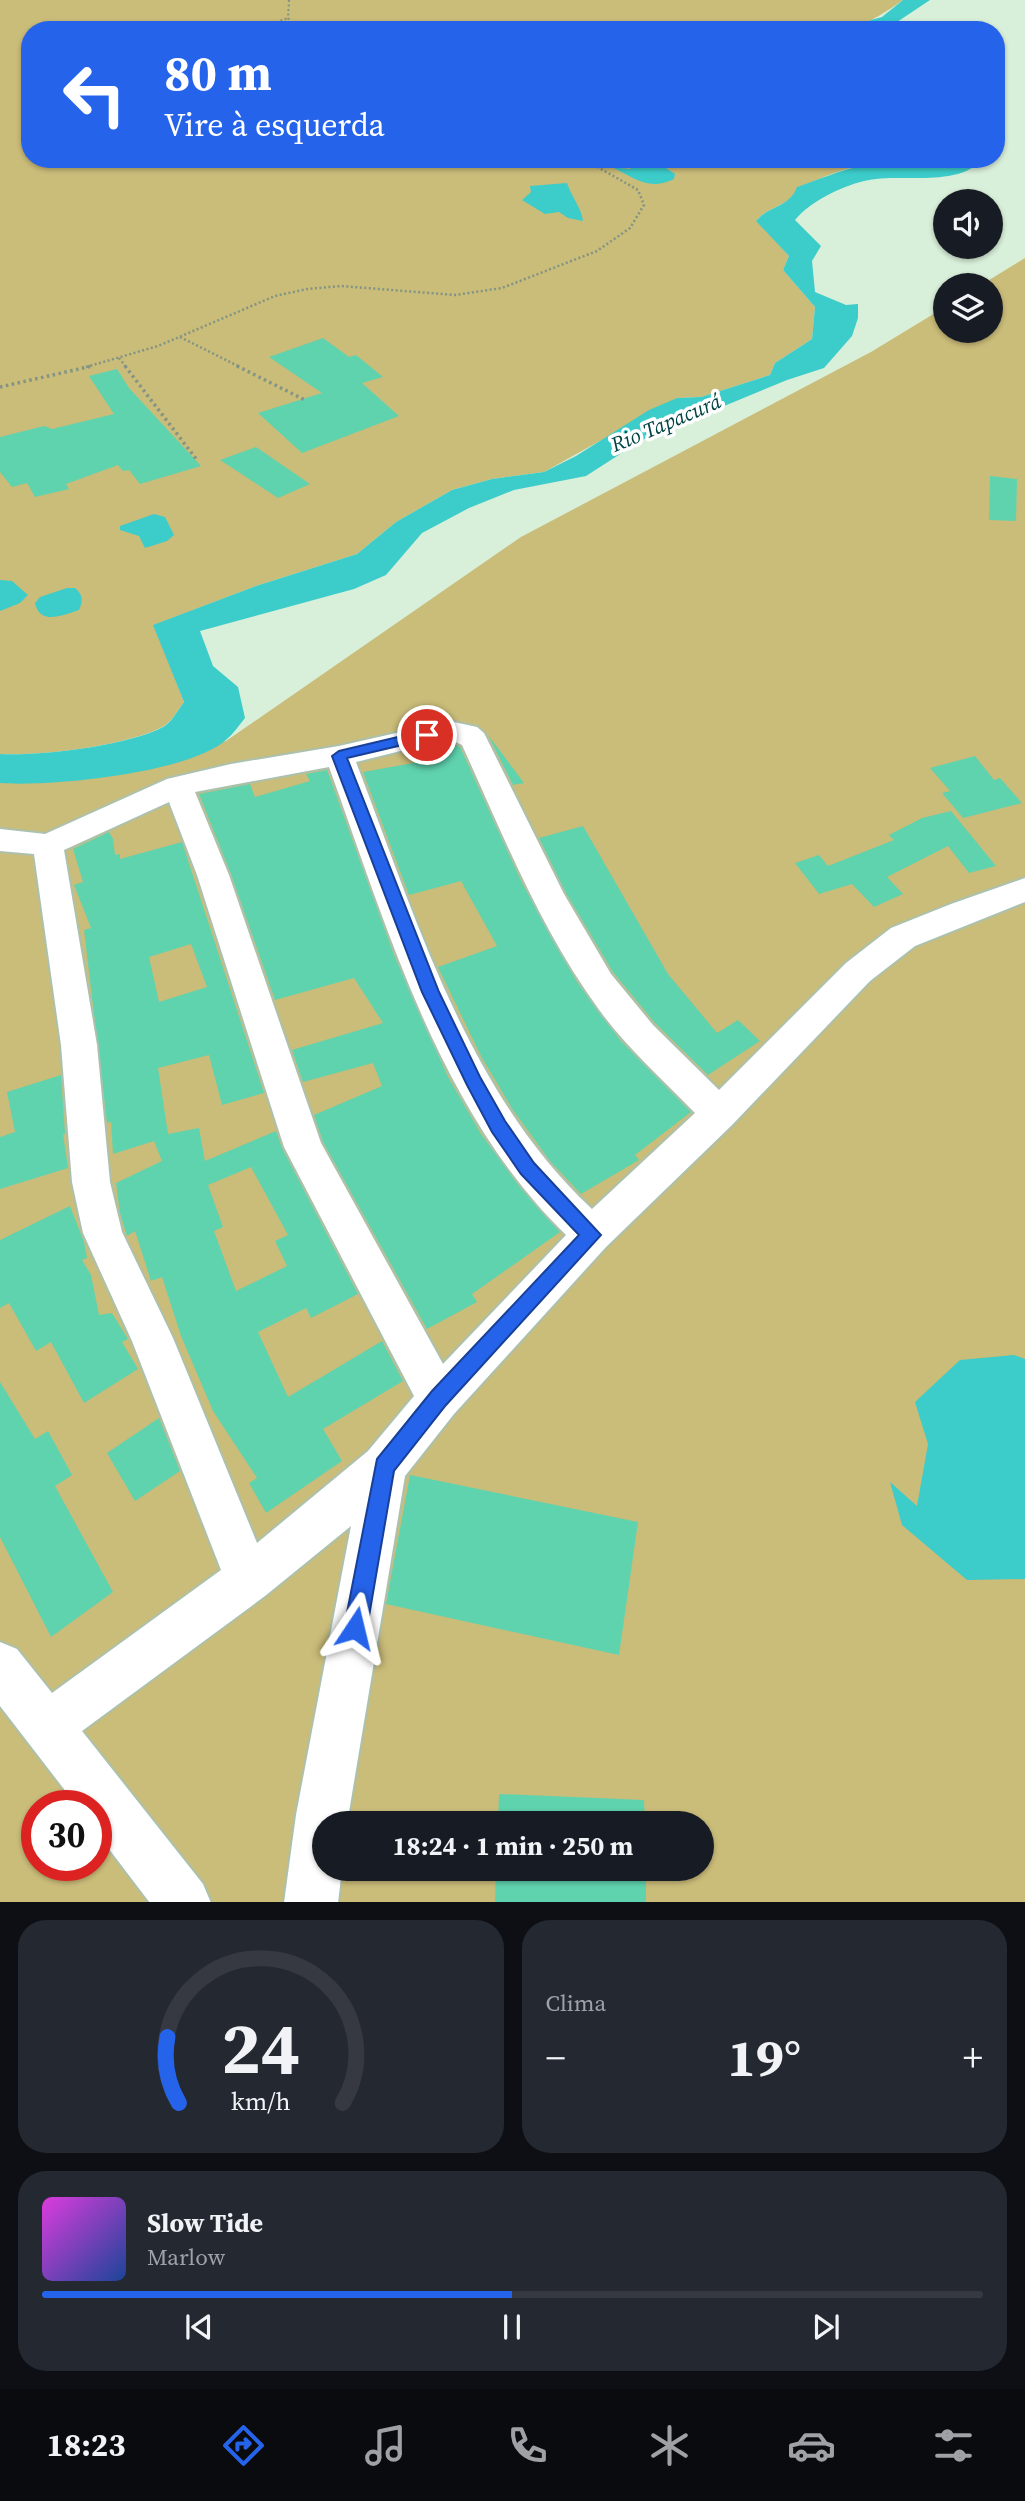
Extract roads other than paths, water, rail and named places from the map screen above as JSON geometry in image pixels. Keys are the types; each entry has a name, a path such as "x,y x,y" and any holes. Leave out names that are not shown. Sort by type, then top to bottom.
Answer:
{"street":[{"path":"0,840 47,845 178,786 339,756 449,730 467,734 474,740 530,859 600,985 648,1042 719,1114"},
{"path":"339,756 430,992 473,1080 528,1169 592,1235"},
{"path":"178,786 213,875 303,1147 439,1398"},
{"path":"47,845 79,1045 91,1182 103,1233 152,1338 248,1579"},
{"path":"47,1727 248,1579 321,1522 384,1467 439,1398 592,1235 719,1114 858,972 903,937 962,912 1025,890"},
{"path":"311,1902 322,1815 384,1467"},
{"path":"0,1666 184,1902"}],"water":[{"path":"903,0 930,0 898,21 869,21 882,17"},
{"path":"614,168 666,168 675,174 674,179 650,184"},
{"name":"Rio Tapacurá","path":"853,168 972,168 943,177 864,181 818,201 795,220 821,246 812,261 815,292 846,305 858,304 858,318 852,336 824,368 787,380 642,440 586,476 514,490 469,508 422,533 386,575 354,589 200,631 213,666 238,687 245,718 227,739 209,751 153,769 119,775 52,783 0,783 0,754 60,751 128,740 169,723 184,702 153,625 256,586 357,554 396,522 452,490 492,479 544,472 576,456 649,410 677,398 701,397 770,375 775,363 812,339 815,307 783,270 789,256 756,221 789,199 797,187"},
{"path":"567,183 583,221 568,218 559,212 545,214 522,200 531,192 530,186"},
{"path":"154,514 165,517 174,535 167,541 145,548 139,536 120,530 120,526"},
{"path":"0,580 12,581 28,595 20,603 0,611"},
{"path":"75,588 80,593 82,600 79,610 47,617 38,610 35,603 40,597"},
{"path":"1014,1355 1025,1359 1025,1579 967,1580 902,1525 890,1482 917,1506 928,1444 915,1402 960,1360"}]}
